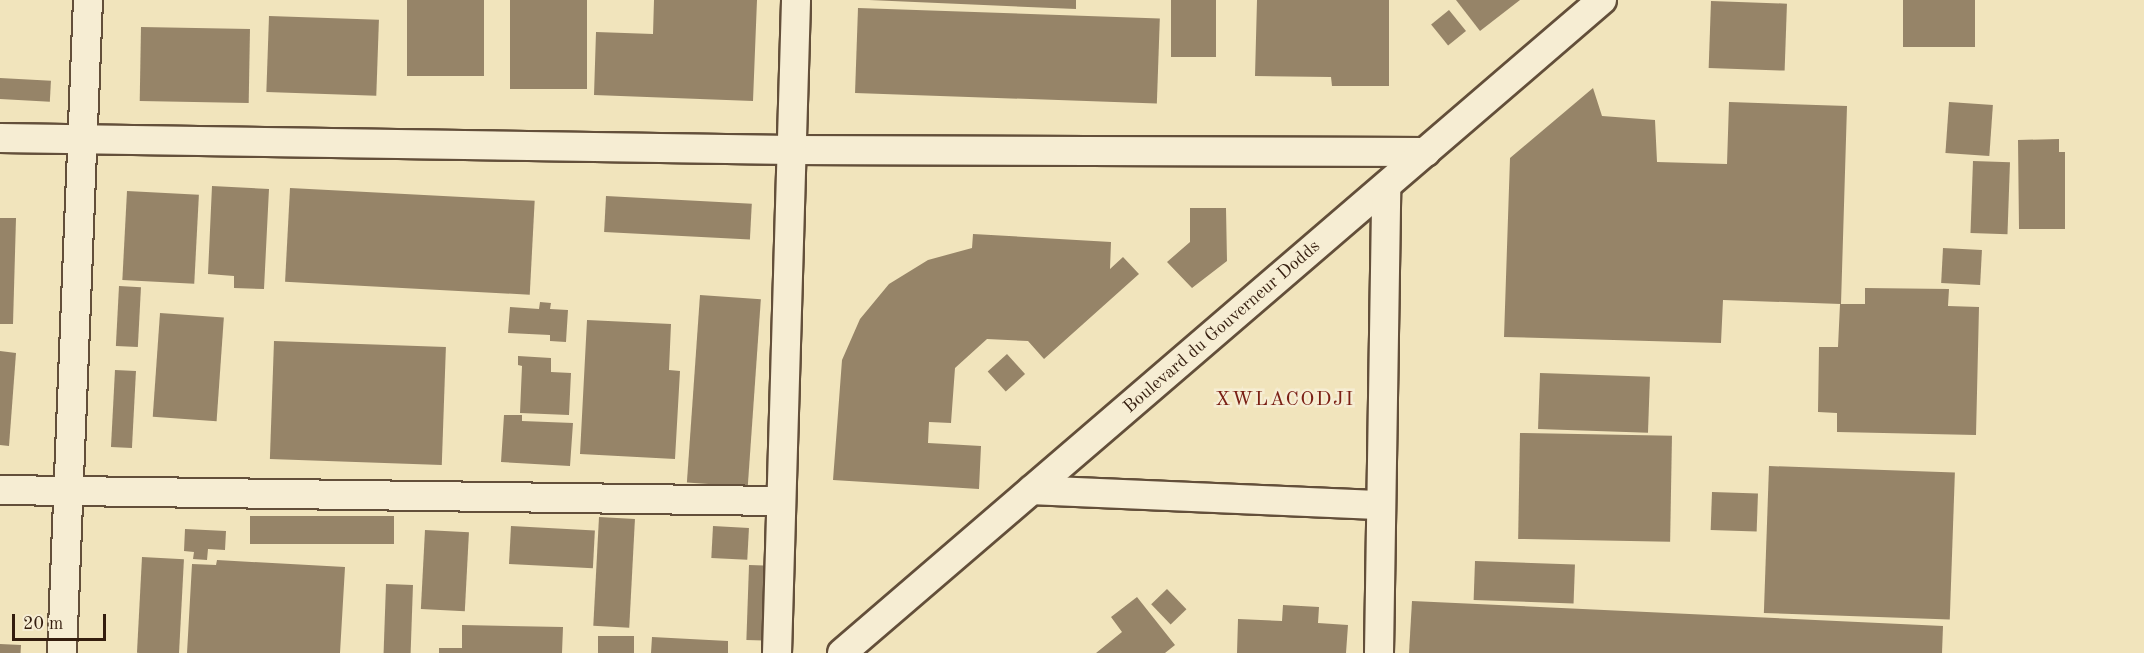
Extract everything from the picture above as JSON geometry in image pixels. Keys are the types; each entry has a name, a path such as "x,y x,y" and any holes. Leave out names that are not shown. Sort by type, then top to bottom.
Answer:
{"street":[{"path":"62,653 88,0"},
{"path":"777,653 796,0"},
{"name":"Boulevard du Gouverneur Dodds","path":"842,653 1602,0"},
{"path":"0,138 792,150 1426,152"},
{"path":"1379,653 1386,186"},
{"path":"0,490 781,501"},
{"path":"1032,490 1381,505"}],"building":[{"path":"407,0 484,0 484,76 407,76"},
{"path":"510,0 587,0 587,89 510,89"},
{"path":"654,0 757,0 753,101 594,95 596,32 653,34"},
{"path":"869,0 1076,0 1076,9"},
{"path":"1171,0 1216,0 1216,57 1171,57"},
{"path":"1257,0 1389,0 1389,86 1332,86 1331,77 1255,76"},
{"path":"1456,0 1520,0 1480,31"},
{"path":"1903,0 1975,0 1975,47 1903,47"},
{"path":"1711,1 1787,4 1785,71 1709,68"},
{"path":"858,8 1160,19 1157,103 855,93"},
{"path":"1449,10 1466,31 1448,45 1431,24"},
{"path":"269,16 379,20 376,96 266,92"},
{"path":"141,27 250,29 249,103 140,101"},
{"path":"0,78 51,81 50,102 0,99"},
{"path":"1593,88 1602,116 1655,120 1657,162 1727,164 1729,102 1847,106 1841,304 1723,300 1721,343 1504,337 1510,158"},
{"path":"1949,102 1993,105 1989,156 1945,153"},
{"path":"2059,139 2059,152 2065,152 2065,229 2019,229 2018,140"},
{"path":"1973,161 2010,162 2007,234 1970,233"},
{"path":"212,186 269,189 264,289 234,288 234,276 208,274"},
{"path":"290,188 535,201 530,295 285,282"},
{"path":"127,191 199,195 194,284 122,280"},
{"path":"606,196 752,204 750,240 604,232"},
{"path":"1190,208 1226,208 1227,261 1192,288 1167,262 1190,242"},
{"path":"0,218 16,218 13,324 0,324"},
{"path":"973,234 1111,242 1110,269 1123,257 1139,274 1044,359 1028,341 987,339 955,368 951,423 929,422 928,443 981,446 979,489 833,480 842,360 860,319 889,284 928,260 972,248"},
{"path":"1943,248 1982,250 1980,285 1941,283"},
{"path":"119,286 141,287 138,347 116,346"},
{"path":"1865,288 1949,289 1948,306 1979,307 1976,435 1837,432 1837,413 1818,412 1819,347 1838,347 1840,304 1865,304"},
{"path":"700,295 761,299 748,487 687,483"},
{"path":"540,302 551,303 550,309 568,310 566,342 550,341 550,335 508,333 510,307 539,309"},
{"path":"160,313 224,317 217,421 153,417"},
{"path":"587,320 671,324 669,370 680,371 675,459 580,454"},
{"path":"274,341 446,347 442,465 270,459"},
{"path":"0,351 16,353 9,446 0,445"},
{"path":"1007,354 1025,374 1006,391 988,371"},
{"path":"518,356 551,358 551,372 571,373 569,415 520,413 522,366 518,365"},
{"path":"115,370 136,371 132,448 111,447"},
{"path":"1540,373 1650,377 1648,433 1538,429"},
{"path":"504,415 522,415 522,421 573,423 570,466 501,462"},
{"path":"1520,433 1672,436 1670,542 1518,539"},
{"path":"1769,466 1955,472 1950,619 1764,613"},
{"path":"1712,492 1758,494 1757,532 1711,530"},
{"path":"250,516 394,516 394,544 250,544"},
{"path":"599,517 635,519 629,628 593,626"},
{"path":"511,526 595,530 593,568 509,564"},
{"path":"713,526 749,528 747,560 711,558"},
{"path":"185,529 226,531 225,550 208,549 207,560 193,559 194,552 184,551"},
{"path":"425,530 469,532 465,611 421,609"},
{"path":"142,557 184,559 179,653 137,653"},
{"path":"217,560 345,567 340,653 187,653 192,564 216,565"},
{"path":"1475,561 1575,564 1574,603 1474,600"},
{"path":"749,565 772,566 769,641 746,640"},
{"path":"386,584 413,585 411,653 384,653"},
{"path":"1167,589 1186,609 1171,624 1151,604"},
{"path":"1137,597 1175,645 1165,653 1096,653 1122,632 1111,617"},
{"path":"1412,601 1943,626 1942,653 1409,653"},
{"path":"1283,605 1319,607 1318,623 1348,625 1346,653 1237,653 1238,619 1282,621"},
{"path":"462,625 563,627 562,653 439,653 439,648 462,648"},
{"path":"598,636 634,636 634,653 598,653"},
{"path":"652,637 728,641 728,653 651,653"},
{"path":"0,644 21,645 21,653 0,653"}],"district":[{"name":"XWLACODJI","path":"1285,400"}]}
